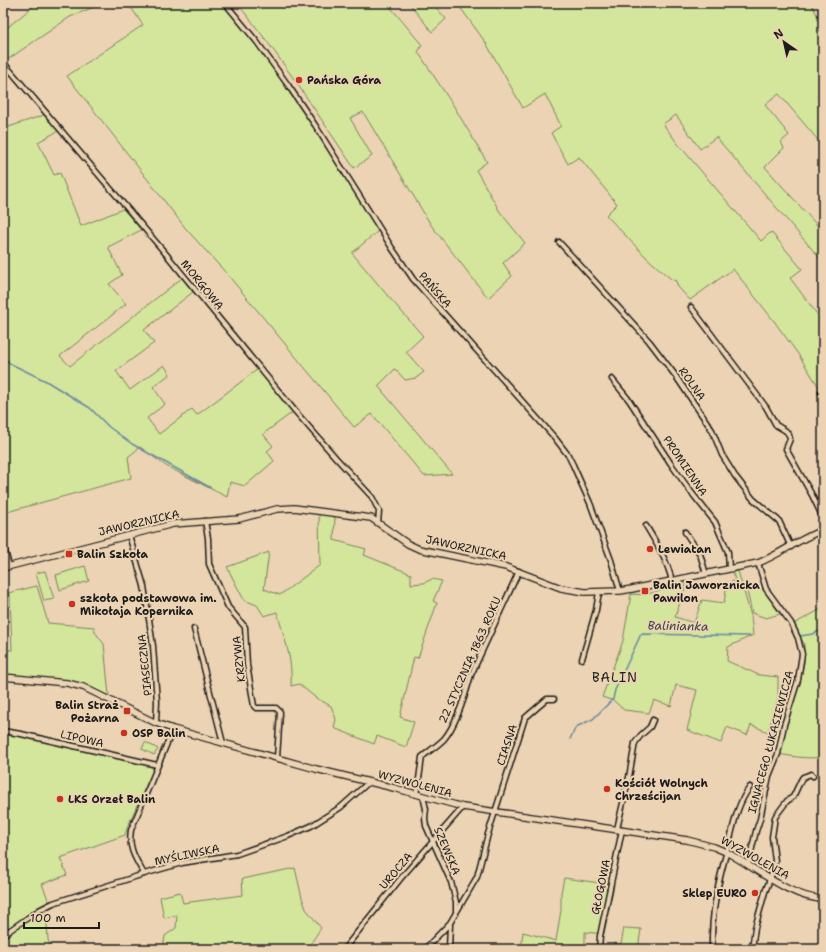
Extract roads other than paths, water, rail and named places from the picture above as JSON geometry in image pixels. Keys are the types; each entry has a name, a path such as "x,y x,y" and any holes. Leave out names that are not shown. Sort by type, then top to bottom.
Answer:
{"street":[{"name":"PAŃSKA","path":"225,3 257,42 315,124 413,279 555,438 568,455 590,503 611,560 620,591"},
{"name":"MORGOWA","path":"3,62 166,254 295,411 372,497 379,512 378,523"},
{"name":"ROLNA","path":"559,242 649,341 675,375 712,430 722,455 736,476 754,499 779,521 792,547"},
{"path":"691,307 766,407 776,425 786,431 789,435 790,440 786,449 823,518"},
{"name":"PROMIENNA","path":"612,379 629,400 691,492 715,522 730,556 729,569"},
{"name":"JAWORZNICKA","path":"3,568 173,524 239,519 277,509 294,508 371,518 408,544 419,549 506,567 561,588 576,592 599,592 620,591 758,563 792,547 806,537 823,530"},
{"name":"KRZYWA","path":"205,521 208,538 209,564 228,607 245,627 247,665 254,706 256,708 276,708 280,712 277,758"},
{"path":"646,526 660,549 672,581"},
{"path":"685,532 700,554 706,574"},
{"name":"PIASECZNA","path":"129,535 144,586 153,646 157,702 156,723"},
{"path":"3,544 10,566"},
{"name":"IGNACEGO ŁUKASIEWICZA","path":"748,865 770,776 778,754 784,725 798,680 802,654 797,637 783,612 766,589 758,563"},
{"name":"22 STYCZNIA 1863 ROKU","path":"416,794 422,757 440,742 452,726 471,675 519,571"},
{"path":"582,658 596,610 599,592"},
{"path":"194,629 223,743"},
{"name":"WYZWOLENIA","path":"3,677 59,682 83,687 156,723 173,729 316,769 463,807 619,829 696,842 726,852 771,878 807,896 823,899"},
{"name":"CIASNA","path":"425,949 450,923 477,877 488,834 525,718 547,699 554,699"},
{"name":"GŁOGOWA","path":"599,949 600,936 635,743 650,727 652,720"},
{"path":"144,874 132,851 130,837 131,830 173,729"},
{"name":"LIPOWA","path":"3,731 157,765"},
{"path":"752,949 754,928 771,878 775,861 772,838 775,817 787,801 793,797 801,780 811,774 813,776"},
{"name":"MYŚLIWSKA","path":"3,935 39,910 52,903 182,863 237,854 288,836 311,826 341,807 369,782"},
{"path":"712,949 714,907 717,884 737,812 745,794 750,787"},
{"name":"SZEWSKA","path":"423,796 426,809 426,826 451,882 456,902 456,914"},
{"name":"UROCZA","path":"344,949 401,878 463,807"},
{"path":"449,949 450,923"}],"waterway":[{"path":"3,357 11,364 46,381 90,408 109,427 132,444 211,488"},
{"name":"Balinianka","path":"800,636 813,634 823,629"},
{"name":"Balinianka","path":"570,739 576,727 593,719 613,699 615,690 641,634 750,636"}],"place":[{"name":"Pańska Góra","path":"299,80"},
{"name":"Lewiatan","path":"650,549"},
{"name":"Balin Szkoła","path":"69,554"},
{"name":"Balin Jaworznicka Pawilon","path":"645,591"},
{"name":"szkoła podstawowa im. Mikołaja Kopernika","path":"72,604"},
{"name":"Balin Straż Pożarna","path":"127,711"},
{"name":"OSP Balin","path":"124,733"},
{"name":"Kościół Wolnych Chrześcijan","path":"607,789"},
{"name":"LKS Orzeł Balin","path":"60,799"},
{"name":"Sklep EURO","path":"755,893"}],"district":[{"name":"BALIN","path":"615,677"}]}
